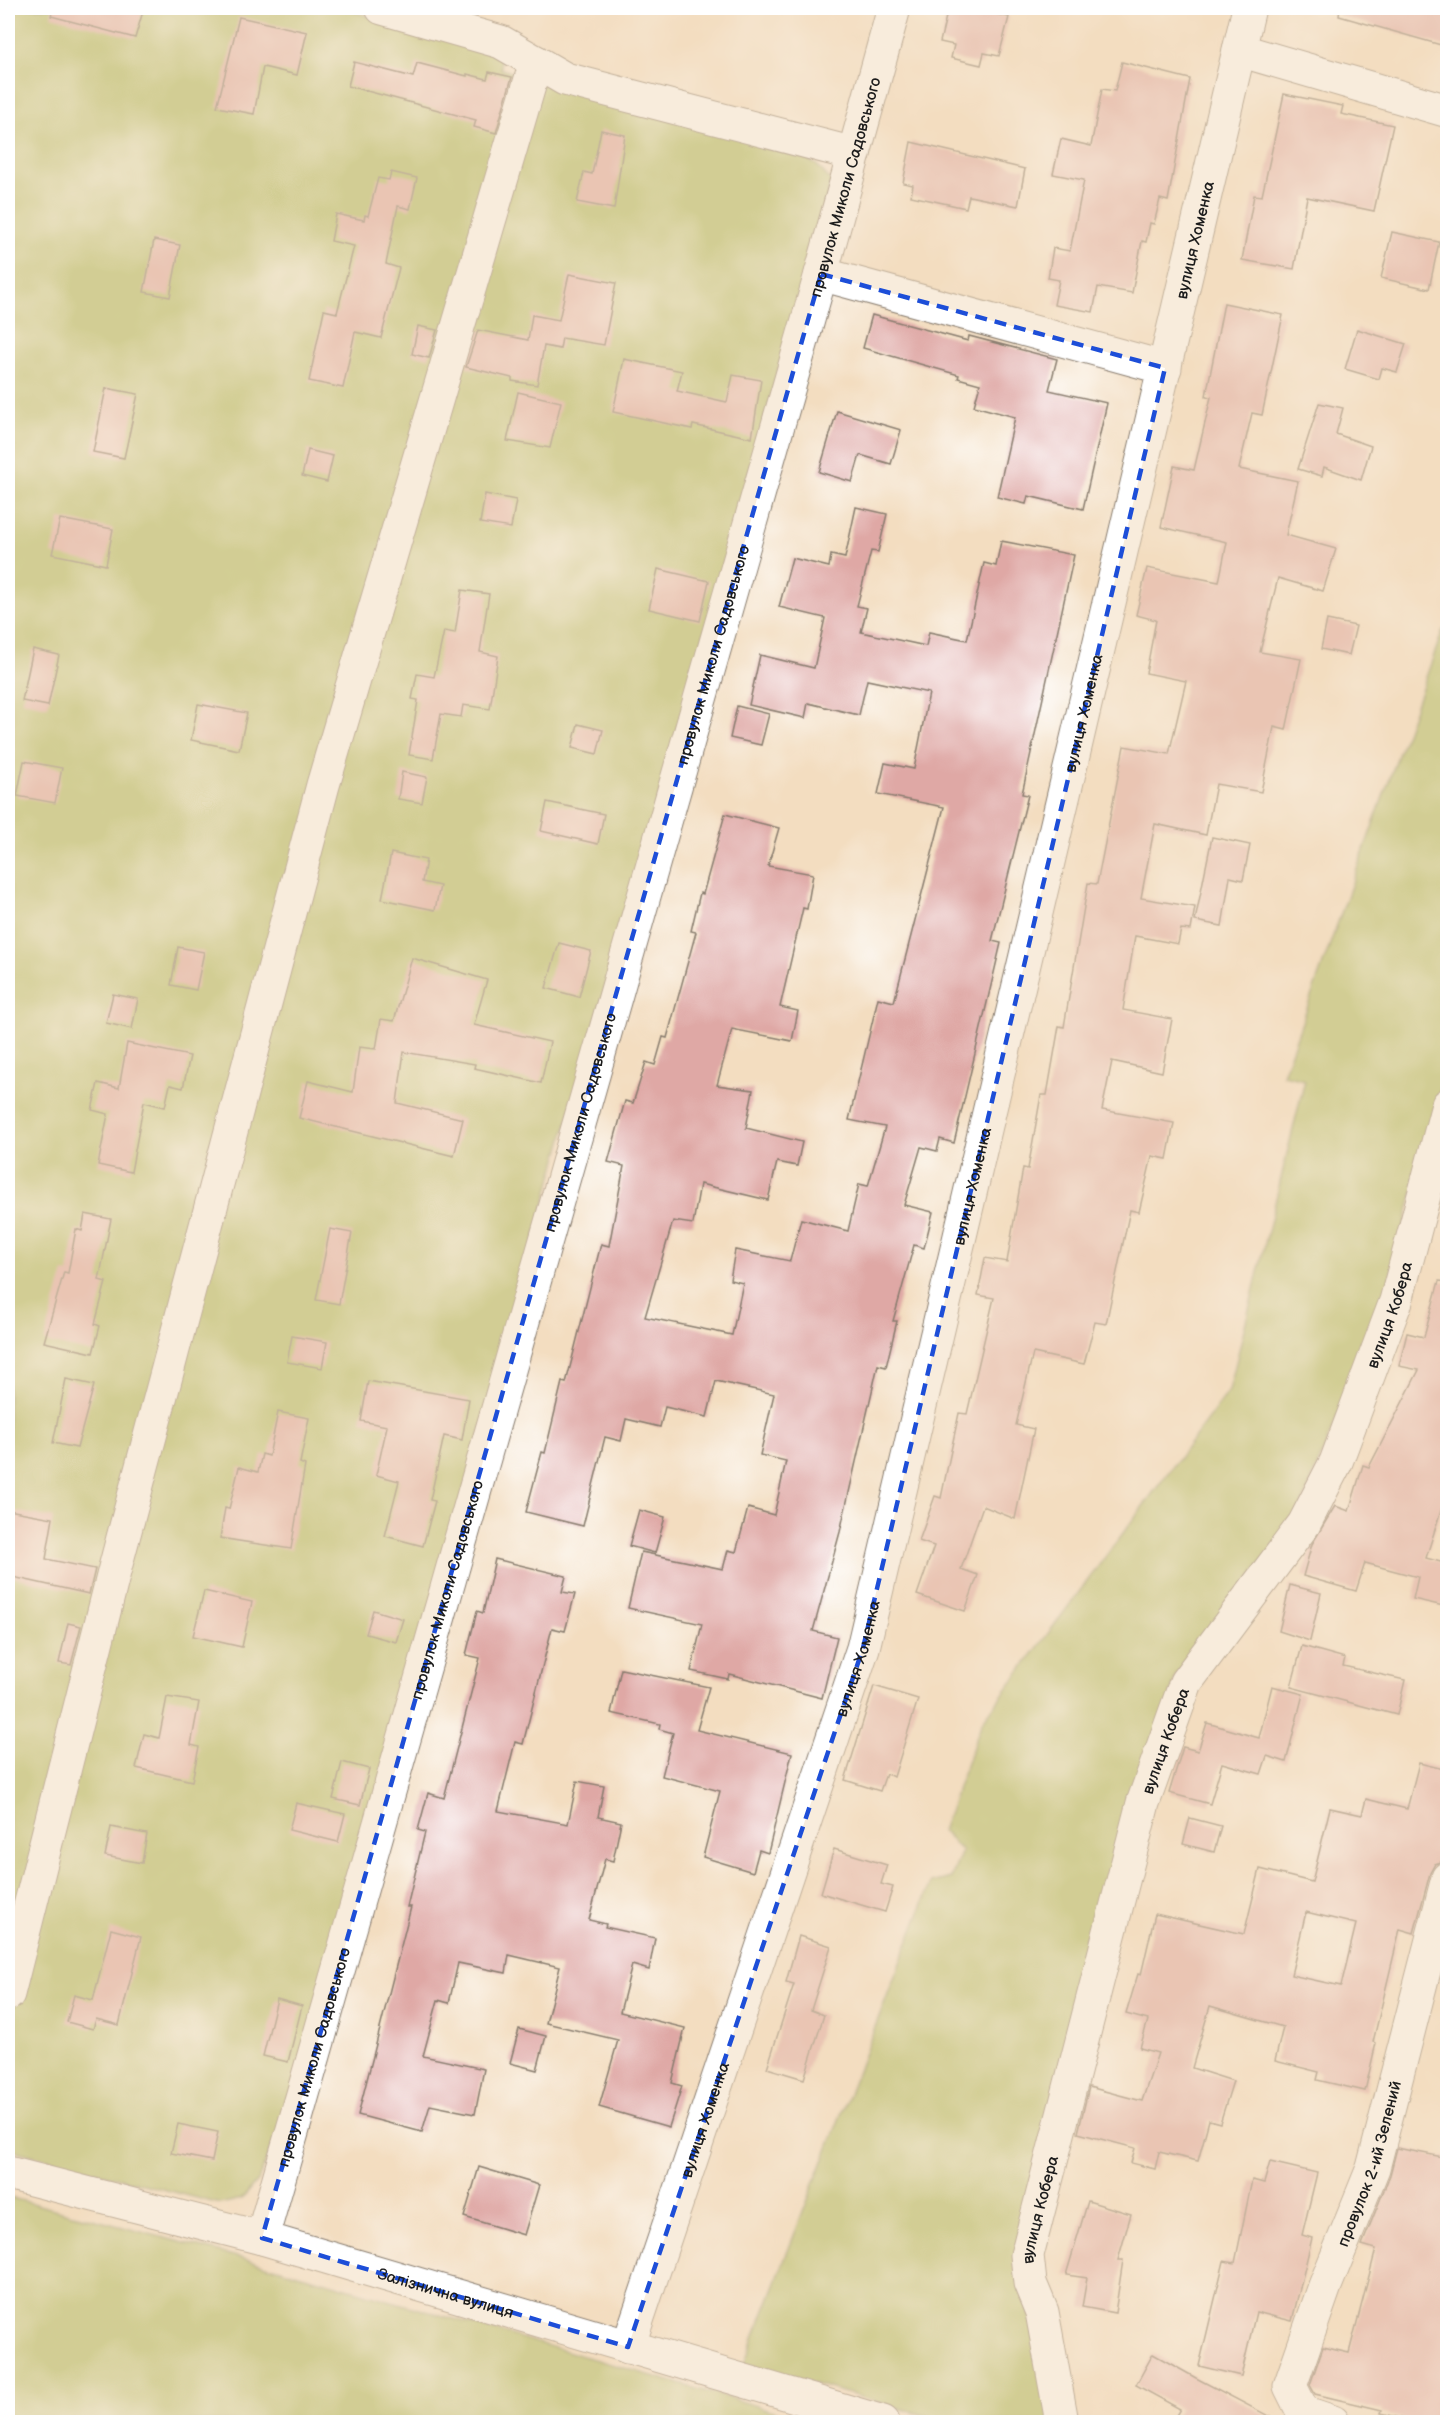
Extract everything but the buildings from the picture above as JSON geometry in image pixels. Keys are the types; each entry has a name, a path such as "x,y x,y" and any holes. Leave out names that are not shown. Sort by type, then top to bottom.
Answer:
{"street":[{"path":"382,8 501,42 565,79 854,154"},
{"name":"провулок Миколи Садовського","path":"262,2238 821,274 894,8"},
{"name":"вулиця Хоменка","path":"628,2347 863,1648 1249,8"},
{"path":"1239,50 1448,111"},
{"path":"8,1994 118,1557 323,785 537,62"},
{"path":"821,274 1165,368"},
{"name":"вулиця Кобера","path":"1062,2422 1042,2312 1030,2283 1027,2255 1143,1803 1186,1682 1304,1524 1336,1462 1396,1301 1448,1106"},
{"name":"провулок 2-ий Зелений","path":"1333,2422 1303,2412 1290,2386 1325,2286 1373,2168 1448,1878"},
{"name":"Залізнична вулиця","path":"8,2173 262,2238 883,2422"}],"highlighted area":[{"path":"821,274 1165,368 863,1648 628,2347 262,2238"}],"green space":[{"path":"8,8 341,8 500,53 501,69 794,152 817,165 831,181 298,2084 258,2180 242,2199 220,2204 8,2149"},
{"path":"1443,630 1447,630 1447,1064 1384,1302 1296,1518 1176,1675 1018,2256 1052,2422 948,2422 744,2364 931,1883 951,1878 962,1851 942,1831 982,1722 1229,1391 1305,1080 1283,1075"},
{"path":"8,2197 253,2261 812,2422 8,2422"}]}
